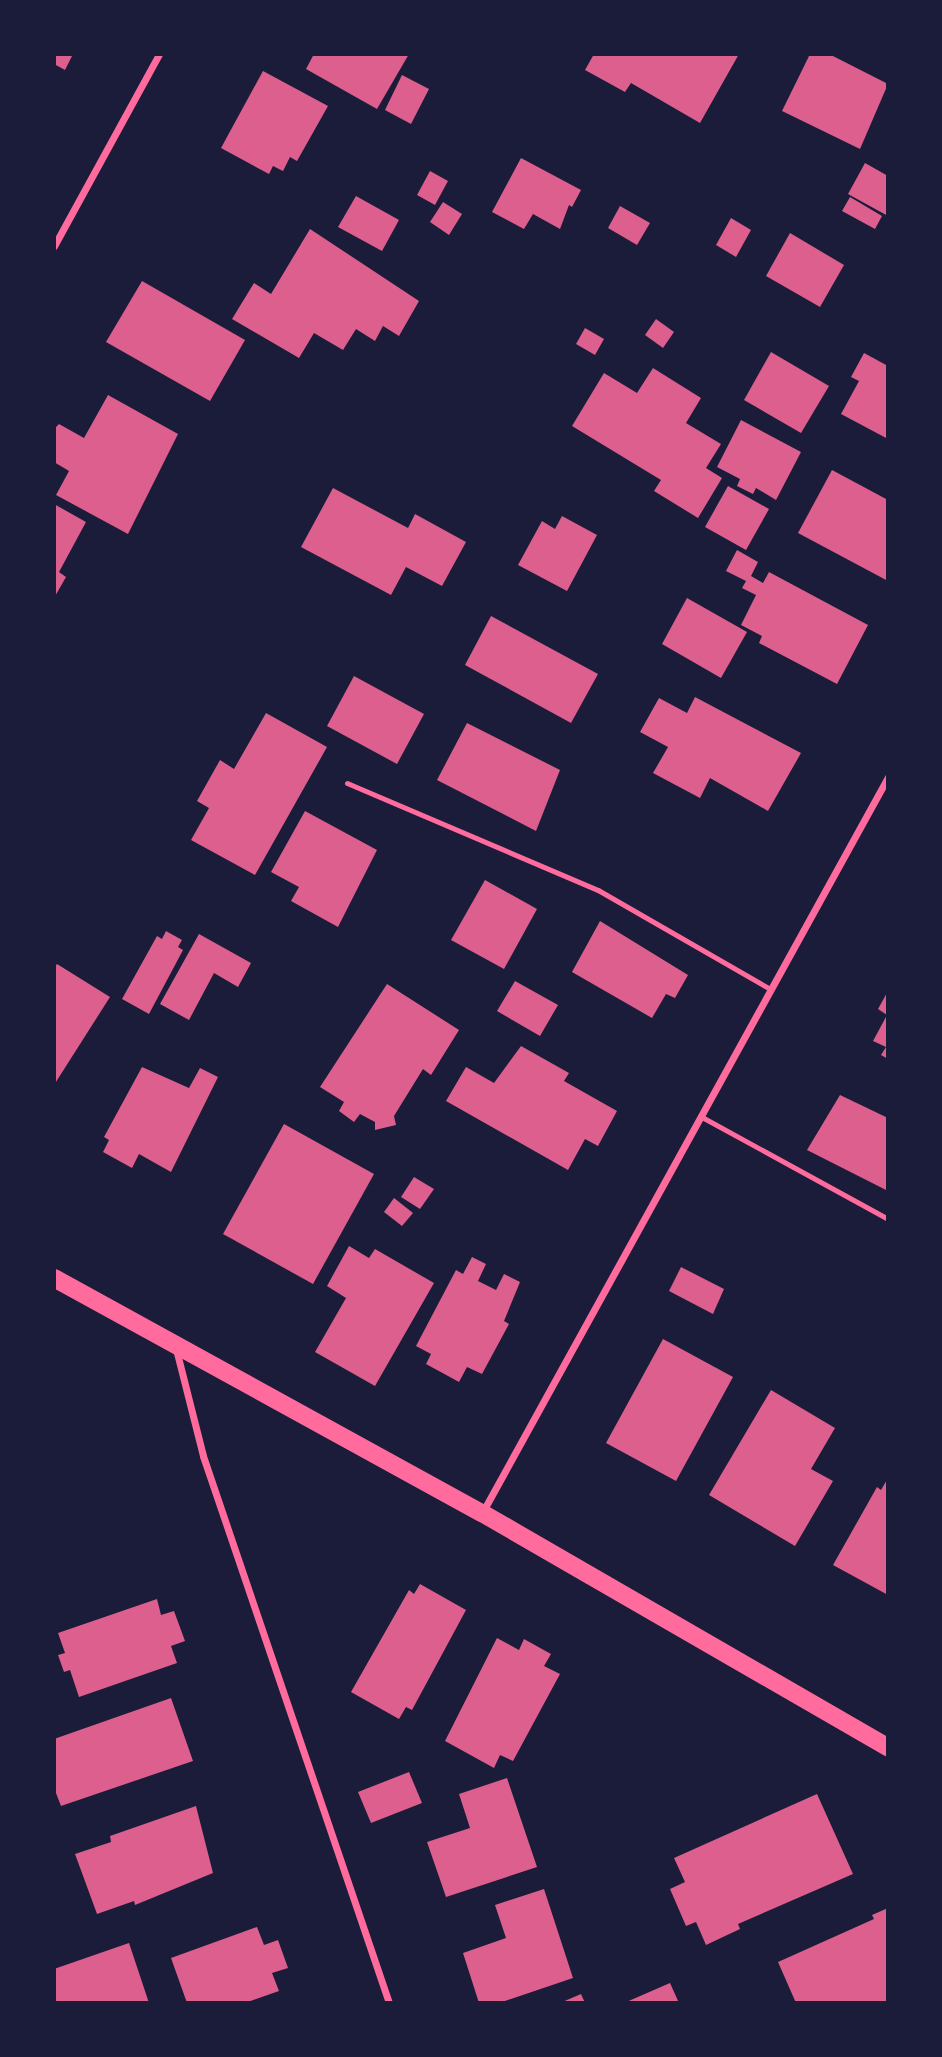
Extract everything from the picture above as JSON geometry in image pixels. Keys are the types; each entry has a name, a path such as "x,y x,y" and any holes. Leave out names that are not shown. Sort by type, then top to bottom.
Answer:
{"main road":[{"path":"54,1278 482,1513 888,1747"}],"street":[{"path":"54,246 159,54"},
{"path":"482,1513 888,777"},
{"path":"175,1345 203,1456 389,2003"}],"lane":[{"path":"346,783 598,890 770,989"},
{"path":"700,1116 888,1219"}],"building":[{"path":"54,54 73,54 65,70 54,64"},
{"path":"314,54 409,54 377,109 306,69"},
{"path":"594,54 739,54 700,123 631,83 625,92 585,70"},
{"path":"810,54 829,54 888,84 860,149 782,111"},
{"path":"263,71 328,106 297,161 290,157 283,171 273,166 269,174 221,148"},
{"path":"402,75 429,89 411,124 385,110"},
{"path":"521,158 581,190 572,207 569,205 560,229 533,214 524,229 492,212"},
{"path":"865,163 888,176 888,216 848,194"},
{"path":"430,171 448,181 435,205 417,195"},
{"path":"356,196 399,220 382,251 338,227"},
{"path":"850,197 882,216 875,229 842,211"},
{"path":"443,202 462,214 449,235 430,222"},
{"path":"620,206 650,223 637,245 608,228"},
{"path":"731,218 751,230 736,257 716,245"},
{"path":"310,229 419,301 399,336 383,326 375,341 356,329 343,350 314,333 299,358 232,319 254,283 271,294"},
{"path":"790,233 844,265 820,307 766,276"},
{"path":"142,281 245,340 210,401 106,342"},
{"path":"656,319 674,332 663,348 645,335"},
{"path":"585,328 604,339 595,355 576,344"},
{"path":"771,352 829,386 801,433 744,400"},
{"path":"864,353 888,366 888,439 841,414 859,381 851,377"},
{"path":"653,368 701,398 686,423 721,444 706,468 722,478 698,518 654,491 661,480 572,426 604,373 637,393"},
{"path":"108,395 178,434 128,534 56,495 69,471 54,462 54,429 59,424 84,438"},
{"path":"741,420 801,452 776,500 756,488 753,494 737,486 740,479 717,467"},
{"path":"832,470 888,500 888,581 798,533"},
{"path":"728,486 769,509 746,550 705,527"},
{"path":"333,488 408,528 415,514 466,542 442,586 406,567 391,595 301,547"},
{"path":"54,504 86,522 59,572 66,577 54,598"},
{"path":"562,516 597,535 567,591 518,565 542,521 555,529"},
{"path":"737,550 758,562 751,576 763,583 769,572 868,625 837,684 759,643 762,636 741,625 756,595 742,588 746,581 726,571"},
{"path":"687,598 747,632 721,678 662,644"},
{"path":"491,616 598,674 571,723 465,665"},
{"path":"354,676 424,714 397,764 327,726"},
{"path":"695,697 801,753 768,811 710,778 700,798 653,773 668,747 640,732 659,698 687,713"},
{"path":"266,713 327,747 255,875 191,840 209,808 197,801 220,760 234,769"},
{"path":"467,723 560,770 536,831 437,780"},
{"path":"305,811 377,850 338,927 291,901 299,887 271,872"},
{"path":"485,880 537,909 504,969 451,940"},
{"path":"600,921 688,975 675,998 666,994 652,1018 572,972"},
{"path":"166,931 182,940 178,947 183,950 149,1014 122,999 157,936 162,939"},
{"path":"199,934 251,963 238,987 214,973 189,1020 160,1004"},
{"path":"57,964 110,997 54,1085 54,968"},
{"path":"515,981 558,1005 540,1036 497,1011"},
{"path":"387,984 459,1030 431,1075 423,1069 394,1116 396,1125 375,1130 375,1122 360,1114 354,1122 339,1111 344,1102 320,1087"},
{"path":"888,991 888,1059 881,1055 886,1047 873,1041 887,1015 878,1009"},
{"path":"521,1046 569,1073 564,1081 617,1111 598,1146 585,1139 568,1170 446,1101 466,1067 494,1083"},
{"path":"142,1067 189,1088 200,1068 218,1077 171,1172 139,1154 132,1168 103,1152 109,1140 104,1137"},
{"path":"840,1095 888,1118 888,1191 807,1150"},
{"path":"284,1124 374,1174 313,1284 223,1234"},
{"path":"414,1177 434,1189 420,1209 401,1197"},
{"path":"394,1198 413,1213 402,1226 384,1212"},
{"path":"349,1246 369,1258 375,1249 434,1283 375,1386 315,1352 346,1298 327,1286"},
{"path":"472,1257 486,1264 478,1281 496,1290 504,1274 520,1282 504,1321 509,1324 482,1374 467,1367 459,1382 426,1364 431,1354 416,1346 456,1270 463,1274"},
{"path":"681,1267 724,1289 713,1314 669,1291"},
{"path":"663,1339 733,1377 676,1481 606,1443"},
{"path":"771,1390 835,1428 811,1469 833,1481 795,1546 709,1495"},
{"path":"888,1478 888,1595 833,1565 877,1487 881,1490"},
{"path":"420,1584 466,1610 412,1710 406,1707 399,1719 351,1692 409,1590 414,1594"},
{"path":"157,1599 161,1615 174,1611 185,1641 171,1646 177,1663 79,1697 70,1670 64,1672 58,1655 65,1653 58,1633"},
{"path":"497,1638 519,1650 524,1639 551,1654 544,1666 560,1674 513,1761 500,1755 494,1768 445,1741"},
{"path":"171,1698 193,1761 61,1806 54,1788 54,1739"},
{"path":"409,1772 422,1803 371,1823 358,1792"},
{"path":"507,1778 537,1867 446,1897 427,1842 470,1828 459,1794"},
{"path":"817,1794 853,1874 738,1924 740,1929 706,1945 696,1922 686,1926 670,1889 685,1882 674,1858"},
{"path":"196,1806 213,1873 135,1905 134,1901 97,1914 75,1854 111,1842 110,1836"},
{"path":"544,1889 573,1978 499,2003 479,2003 463,1953 506,1938 495,1905"},
{"path":"888,1908 888,2003 796,2003 778,1962 874,1919 872,1915"},
{"path":"257,1927 264,1945 278,1940 288,1968 272,1973 279,1991 245,2003 187,2003 171,1958"},
{"path":"129,1943 149,2003 54,2003 54,1969"},
{"path":"670,1983 679,2003 624,2003"},
{"path":"581,1994 585,2003 560,2003"}]}
